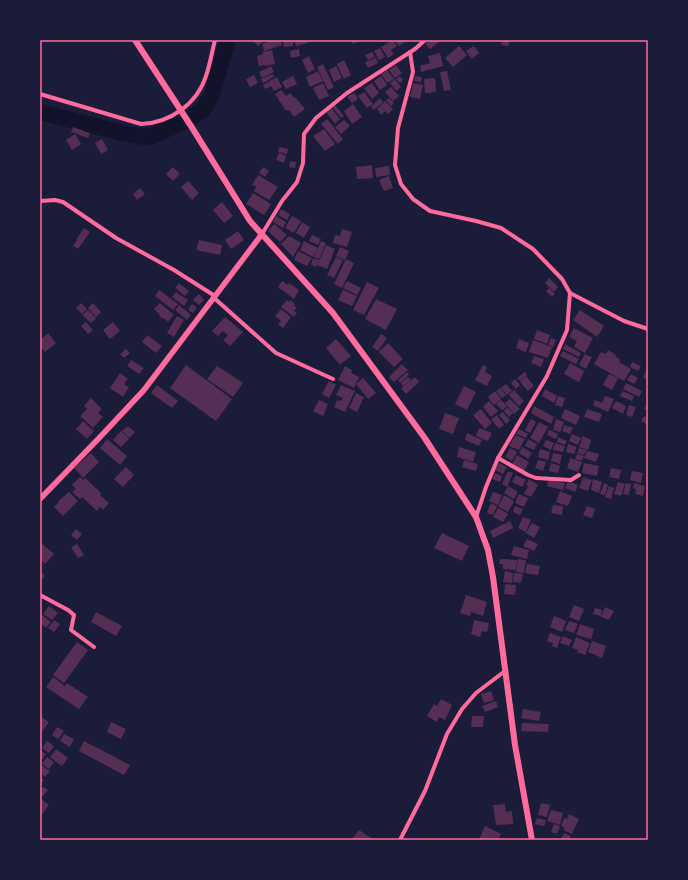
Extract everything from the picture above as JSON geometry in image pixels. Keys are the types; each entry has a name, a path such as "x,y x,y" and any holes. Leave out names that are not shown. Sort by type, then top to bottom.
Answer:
{"main road":[{"path":"135,40 250,221 333,313 424,437 476,517 488,550 493,577 515,745 532,840"}],"street":[{"path":"40,94 140,124 151,124 182,113 196,96 206,77 215,40"},
{"path":"40,499 144,390 262,234 282,201 297,182 302,163 304,134 316,118 347,93 410,52 425,40"},
{"path":"410,52 413,72 398,128 395,165 401,184 414,199 430,211 501,228 533,249 562,279 570,293 624,321 648,329"},
{"path":"40,201 55,200 63,202 116,238 174,270 214,297 276,353 333,379"},
{"path":"476,517 498,458 547,376 567,330 570,293"},
{"path":"498,458 536,478 571,480 579,475"},
{"path":"40,595 68,610 74,615 71,630 94,647"},
{"path":"400,840 425,791 447,734 462,709 476,693 505,671"}],"building":[{"path":"252,40 265,40 258,46"},
{"path":"272,40 280,40 282,45 264,51 262,44"},
{"path":"283,40 293,40 293,46 284,47"},
{"path":"294,40 307,40 308,43 296,46"},
{"path":"350,40 361,40 353,44"},
{"path":"393,40 397,46 391,50 394,54 388,58 381,47"},
{"path":"408,40 399,46 395,41"},
{"path":"430,40 437,40 439,42 430,49 425,44"},
{"path":"503,40 510,40 508,46 501,45"},
{"path":"459,46 467,55 453,67 445,58"},
{"path":"474,46 479,53 472,59 466,51"},
{"path":"380,48 385,57 379,60 374,51"},
{"path":"299,49 300,56 291,58 290,51"},
{"path":"272,50 275,64 259,66 257,56 263,54 262,52"},
{"path":"372,52 375,57 368,60 365,55"},
{"path":"440,53 443,66 421,72 420,66 430,63 428,56"},
{"path":"309,56 315,69 308,73 302,60"},
{"path":"376,58 378,63 368,68 365,62"},
{"path":"344,60 351,75 344,79 337,64"},
{"path":"323,64 334,87 328,90 317,67"},
{"path":"396,65 402,73 395,78 389,70"},
{"path":"271,66 274,72 262,78 259,72"},
{"path":"336,66 342,78 334,82 329,70"},
{"path":"387,70 394,79 387,83 381,74"},
{"path":"318,71 323,81 310,87 306,77"},
{"path":"447,71 451,90 444,91 440,72"},
{"path":"273,74 274,77 263,83 261,79"},
{"path":"254,75 258,83 250,87 246,79"},
{"path":"293,76 297,84 286,89 282,82"},
{"path":"381,76 387,85 380,90 374,81"},
{"path":"400,76 403,80 400,83 396,79"},
{"path":"415,76 422,77 421,82 414,81"},
{"path":"277,77 282,87 274,91 271,86 265,89 263,85"},
{"path":"435,78 436,92 425,93 424,79"},
{"path":"395,79 401,87 396,91 390,83"},
{"path":"323,83 329,96 319,100 313,88"},
{"path":"372,83 379,93 372,99 364,88"},
{"path":"413,83 423,85 420,99 410,97"},
{"path":"391,87 399,96 393,101 385,92"},
{"path":"281,90 286,96 290,93 305,109 294,117 289,110 286,111 275,94"},
{"path":"364,92 373,104 367,108 358,96"},
{"path":"354,93 358,99 352,103 347,97"},
{"path":"380,98 383,102 374,110 371,107"},
{"path":"389,98 394,103 391,106 386,100"},
{"path":"385,101 393,109 388,114 380,106"},
{"path":"353,104 362,117 352,124 344,111"},
{"path":"335,105 344,116 341,118 332,107"},
{"path":"380,106 385,111 381,115 377,109"},
{"path":"331,108 340,119 335,124 326,112"},
{"path":"327,119 343,139 338,144 321,124"},
{"path":"344,120 350,126 341,134 335,127"},
{"path":"73,127 90,133 88,138 71,132"},
{"path":"324,129 335,144 325,151 313,136"},
{"path":"75,134 81,144 72,150 66,140"},
{"path":"102,139 108,150 101,154 95,143"},
{"path":"279,147 288,149 287,154 278,152"},
{"path":"279,153 286,156 284,163 276,160"},
{"path":"290,161 296,162 295,168 289,167"},
{"path":"372,165 373,178 357,179 356,167"},
{"path":"389,166 390,175 376,177 375,168"},
{"path":"173,167 180,174 173,181 166,174"},
{"path":"263,167 269,171 265,177 259,173"},
{"path":"258,175 278,187 269,200 254,191 256,186 252,185"},
{"path":"389,176 393,188 384,191 379,180"},
{"path":"188,181 199,193 192,200 181,187"},
{"path":"140,188 145,194 137,200 133,194"},
{"path":"253,193 271,204 264,215 246,204"},
{"path":"222,202 233,216 224,223 213,210"},
{"path":"281,209 290,214 287,220 278,215"},
{"path":"276,216 286,222 283,228 273,222"},
{"path":"292,216 301,221 294,233 285,228"},
{"path":"302,222 310,227 304,238 296,233"},
{"path":"274,224 287,235 280,242 268,231"},
{"path":"84,228 90,232 78,249 73,246"},
{"path":"342,229 352,232 347,247 333,243 335,235 340,236"},
{"path":"238,231 244,240 231,249 225,240"},
{"path":"312,235 321,239 318,245 309,241"},
{"path":"289,236 301,243 293,257 281,244"},
{"path":"199,240 222,245 220,255 196,250"},
{"path":"304,241 318,248 313,257 300,250"},
{"path":"321,241 326,243 319,259 314,257"},
{"path":"326,245 335,249 327,269 317,265"},
{"path":"340,247 349,251 345,260 336,256"},
{"path":"298,251 312,258 307,266 294,260"},
{"path":"336,257 343,260 334,278 327,275"},
{"path":"313,258 319,260 316,267 311,265"},
{"path":"346,259 354,263 342,288 334,284"},
{"path":"549,278 558,287 554,292 545,283"},
{"path":"282,281 288,285 289,283 299,290 294,299 278,287"},
{"path":"347,281 361,288 357,295 343,288"},
{"path":"367,282 379,288 364,315 353,310"},
{"path":"179,283 189,291 185,296 175,288"},
{"path":"549,288 555,294 552,297 546,291"},
{"path":"159,290 178,304 173,310 155,296"},
{"path":"343,290 357,296 352,306 338,300"},
{"path":"176,292 188,300 184,306 172,297"},
{"path":"199,294 204,300 199,305 193,300"},
{"path":"376,299 397,309 386,330 365,319"},
{"path":"287,300 289,302 290,300 295,304 294,306 297,308 294,311 297,313 294,317 281,307"},
{"path":"81,303 87,309 82,314 76,308"},
{"path":"93,303 101,312 96,317 88,308"},
{"path":"160,303 174,315 168,322 159,316 160,315 154,309"},
{"path":"192,304 197,308 193,313 188,310"},
{"path":"179,305 191,315 187,320 175,310"},
{"path":"281,309 291,317 283,328 278,324 281,321 275,316"},
{"path":"88,310 96,318 91,323 82,315"},
{"path":"580,310 604,326 597,337 573,320"},
{"path":"177,316 184,320 174,337 167,333"},
{"path":"225,317 243,332 230,346 223,340 228,335 223,331 218,336 212,331"},
{"path":"86,322 93,330 88,334 81,326"},
{"path":"113,322 120,331 110,339 103,330"},
{"path":"574,328 593,338 585,353 574,347 577,341 569,337"},
{"path":"537,330 550,335 547,344 534,339"},
{"path":"48,333 56,343 45,352 40,346 40,340"},
{"path":"381,334 387,338 378,351 372,347"},
{"path":"147,335 162,346 156,353 142,342"},
{"path":"551,338 556,340 553,347 548,345"},
{"path":"336,339 351,356 340,365 326,348"},
{"path":"519,339 529,343 526,352 516,348"},
{"path":"533,340 552,347 548,358 529,352"},
{"path":"388,343 403,359 394,367 379,352"},
{"path":"565,344 581,353 579,357 563,349"},
{"path":"126,349 130,353 124,358 120,354"},
{"path":"608,350 616,355 615,356 620,360 619,362 631,369 624,381 594,364 601,352 606,354"},
{"path":"563,351 579,359 576,364 560,356"},
{"path":"585,354 592,357 586,369 579,365"},
{"path":"534,356 544,359 541,367 531,363"},
{"path":"131,360 144,368 139,374 127,366"},
{"path":"632,362 641,366 638,371 630,367"},
{"path":"570,363 584,371 579,382 564,374"},
{"path":"402,364 408,370 394,382 389,377"},
{"path":"186,365 232,399 216,421 170,388"},
{"path":"483,365 487,367 485,372 492,376 487,386 475,380"},
{"path":"217,366 243,383 233,397 207,379"},
{"path":"345,366 352,370 351,373 359,377 354,388 338,380"},
{"path":"646,371 648,372 648,380 643,377"},
{"path":"407,372 409,375 400,383 398,380"},
{"path":"525,372 527,375 520,381 517,378"},
{"path":"120,373 128,379 124,384 129,387 123,397 110,388"},
{"path":"609,374 618,378 612,390 603,385"},
{"path":"631,374 638,378 634,384 627,380"},
{"path":"526,376 534,386 528,391 520,382"},
{"path":"408,377 411,380 403,386 401,383"},
{"path":"415,377 419,382 406,394 401,388"},
{"path":"363,378 376,393 368,399 356,384"},
{"path":"515,379 520,385 516,389 511,383"},
{"path":"329,381 336,385 329,398 322,394"},
{"path":"626,383 642,391 639,397 623,389"},
{"path":"506,384 512,391 507,395 501,388"},
{"path":"157,385 178,401 172,408 151,393"},
{"path":"341,385 355,391 345,412 334,407 337,400 341,401 343,398 336,395"},
{"path":"464,386 476,392 467,410 455,404"},
{"path":"500,388 506,395 502,398 496,391"},
{"path":"545,389 557,396 554,403 542,396"},
{"path":"514,390 524,401 519,406 509,395"},
{"path":"495,391 501,399 494,405 488,397"},
{"path":"622,391 634,396 632,401 620,396"},
{"path":"356,393 364,397 357,412 349,408"},
{"path":"558,396 565,398 562,407 555,405"},
{"path":"605,396 614,399 608,412 593,405 595,400 602,403"},
{"path":"91,398 102,409 98,413 103,417 93,428 80,416 87,409 84,406"},
{"path":"510,399 520,409 514,414 505,403"},
{"path":"319,400 328,404 323,416 313,411"},
{"path":"501,400 507,406 502,410 496,404"},
{"path":"489,401 498,411 491,417 483,407"},
{"path":"616,401 626,406 623,414 612,408"},
{"path":"648,401 648,410 644,409"},
{"path":"629,405 636,407 632,417 626,415"},
{"path":"534,406 554,417 551,424 531,413"},
{"path":"507,407 513,413 509,417 504,411"},
{"path":"481,409 492,423 485,429 473,415"},
{"path":"565,409 580,416 576,425 561,418"},
{"path":"587,409 602,414 599,422 584,417"},
{"path":"503,412 510,420 506,424 499,415"},
{"path":"445,413 459,418 453,434 439,429"},
{"path":"497,415 504,425 499,429 491,419"},
{"path":"644,416 648,418 648,425 641,421"},
{"path":"531,419 536,422 530,433 525,430"},
{"path":"556,419 564,422 560,432 553,430"},
{"path":"83,421 94,431 87,439 76,429"},
{"path":"539,422 548,427 539,443 530,438"},
{"path":"564,425 573,428 570,434 562,431"},
{"path":"128,426 135,432 129,438 122,431"},
{"path":"479,428 492,433 488,441 476,436"},
{"path":"519,429 528,434 526,438 516,434"},
{"path":"549,430 558,434 556,439 547,435"},
{"path":"121,431 129,439 121,447 113,440"},
{"path":"467,433 482,440 479,446 465,440"},
{"path":"572,434 581,438 578,445 569,441"},
{"path":"515,435 525,439 519,450 509,446"},
{"path":"583,436 591,440 588,450 579,447"},
{"path":"558,437 567,441 565,445 557,442"},
{"path":"107,439 127,456 120,465 100,448"},
{"path":"528,439 537,444 534,450 525,446"},
{"path":"546,440 554,443 551,450 543,446"},
{"path":"555,443 565,446 563,452 553,450"},
{"path":"568,444 577,447 574,454 566,452"},
{"path":"459,447 476,452 473,462 457,457"},
{"path":"522,447 532,453 528,459 519,453"},
{"path":"510,448 517,452 512,461 505,457"},
{"path":"579,448 586,450 584,455 577,453"},
{"path":"540,449 550,452 548,460 538,457"},
{"path":"587,451 599,454 596,462 584,458"},
{"path":"91,453 99,462 83,478 74,468"},
{"path":"553,453 562,455 560,464 551,461"},
{"path":"577,454 584,456 582,461 575,459"},
{"path":"517,455 529,462 524,471 512,464"},
{"path":"570,458 582,462 578,472 567,468"},
{"path":"464,460 478,464 476,471 462,467"},
{"path":"538,460 546,462 543,471 535,468"},
{"path":"499,463 507,467 503,474 495,470"},
{"path":"551,463 560,466 558,473 549,471"},
{"path":"584,463 599,466 597,476 582,473"},
{"path":"126,467 134,475 123,487 114,479"},
{"path":"611,468 621,470 619,479 609,477"},
{"path":"508,471 513,473 507,487 502,484"},
{"path":"632,471 643,473 641,483 630,480"},
{"path":"495,473 502,476 500,482 492,479"},
{"path":"516,475 526,480 522,487 512,482"},
{"path":"80,477 83,480 85,478 109,503 103,510 100,507 97,511 82,497 80,499 72,492 76,489 72,485"},
{"path":"583,477 592,480 588,491 579,488"},
{"path":"529,479 538,485 531,497 524,494 528,486 526,485"},
{"path":"593,479 602,482 599,493 591,490"},
{"path":"548,480 565,483 563,490 547,486"},
{"path":"568,481 578,485 575,492 565,488"},
{"path":"618,482 625,484 621,496 614,494"},
{"path":"604,483 608,485 605,495 600,494"},
{"path":"626,483 631,484 629,495 623,494"},
{"path":"634,483 645,486 643,496 635,494 636,489 633,488"},
{"path":"508,486 518,492 514,499 504,493"},
{"path":"609,486 614,488 611,499 605,497"},
{"path":"560,491 572,496 568,506 556,502"},
{"path":"69,492 78,501 63,516 54,507 59,502 58,501"},
{"path":"493,492 502,495 498,505 489,501"},
{"path":"519,494 528,498 524,507 515,503"},
{"path":"504,495 514,501 508,512 498,507"},
{"path":"491,503 497,506 493,515 487,513"},
{"path":"553,505 563,506 562,515 551,513"},
{"path":"515,506 523,509 520,515 513,512"},
{"path":"587,506 595,509 592,518 583,515"},
{"path":"498,508 508,514 503,522 493,517"},
{"path":"523,517 531,520 526,532 518,528"},
{"path":"510,521 513,528 493,538 490,531"},
{"path":"532,523 540,527 534,538 526,533"},
{"path":"76,529 82,534 77,540 71,535"},
{"path":"442,533 469,546 462,561 434,548"},
{"path":"527,539 538,544 534,551 523,546"},
{"path":"41,543 54,554 45,564 40,559"},
{"path":"77,544 84,555 78,558 71,547"},
{"path":"514,546 529,550 527,559 511,555"},
{"path":"500,559 517,560 516,570 503,569 503,564 499,564"},
{"path":"518,559 526,560 524,573 516,572"},
{"path":"527,564 540,566 538,575 525,573"},
{"path":"40,571 45,576 41,580 40,580"},
{"path":"505,571 513,573 512,583 503,582"},
{"path":"514,573 523,574 521,583 513,582"},
{"path":"505,584 516,585 515,595 504,594"},
{"path":"466,595 487,602 483,616 471,612 470,616 460,613"},
{"path":"574,605 584,609 579,621 569,617"},
{"path":"49,606 58,613 52,620 43,614"},
{"path":"605,607 614,611 609,620 601,617"},
{"path":"595,608 602,610 601,616 593,614"},
{"path":"96,612 122,626 116,636 91,622"},
{"path":"42,615 51,622 46,628 40,623 40,617"},
{"path":"554,616 566,621 562,632 550,627"},
{"path":"54,620 60,624 54,632 48,628"},
{"path":"474,620 489,623 487,632 482,631 480,637 471,634"},
{"path":"569,621 578,624 574,633 565,630"},
{"path":"580,624 594,629 591,639 576,635"},
{"path":"550,633 561,637 557,648 552,646 553,643 547,641"},
{"path":"563,636 572,640 569,646 560,643"},
{"path":"576,637 590,643 585,655 572,648"},
{"path":"592,641 606,646 602,658 588,652"},
{"path":"77,642 88,650 64,683 53,675"},
{"path":"53,677 65,686 67,683 88,697 79,709 46,687"},
{"path":"491,691 494,700 484,703 481,694"},
{"path":"441,699 452,705 445,720 439,717 437,722 427,716 434,704 437,706"},
{"path":"496,701 498,707 485,712 482,706"},
{"path":"523,709 541,712 539,721 521,718"},
{"path":"40,716 49,722 40,735"},
{"path":"472,716 484,716 483,727 471,727"},
{"path":"111,722 126,729 121,739 107,732"},
{"path":"522,723 549,724 548,732 521,731"},
{"path":"57,727 64,731 58,739 52,735"},
{"path":"64,734 74,739 70,747 60,741"},
{"path":"47,741 54,746 49,753 42,748"},
{"path":"84,741 130,765 124,775 79,751"},
{"path":"56,749 68,758 62,766 50,757"},
{"path":"40,750 46,754 41,761 40,761"},
{"path":"47,757 54,762 49,769 42,764"},
{"path":"41,765 50,771 45,777 40,773"},
{"path":"40,777 44,780 40,785"},
{"path":"40,786 48,790 42,797 40,795"},
{"path":"40,798 49,805 42,814 40,813"},
{"path":"541,803 550,805 547,817 538,815"},
{"path":"505,804 506,812 512,811 513,824 496,825 493,805"},
{"path":"551,810 563,813 560,825 547,821"},
{"path":"569,814 579,819 572,834 563,830 565,828 561,826 564,818 567,819"},
{"path":"537,818 546,820 544,826 535,824"},
{"path":"554,824 560,826 557,834 551,832"},
{"path":"485,826 501,834 498,840 479,840"},
{"path":"359,830 374,840 352,839"},
{"path":"564,833 571,836 569,840 561,839"}],"waterway":[{"path":"40,112 123,133 143,137 152,136 179,124 202,111 212,95 228,40"}]}
